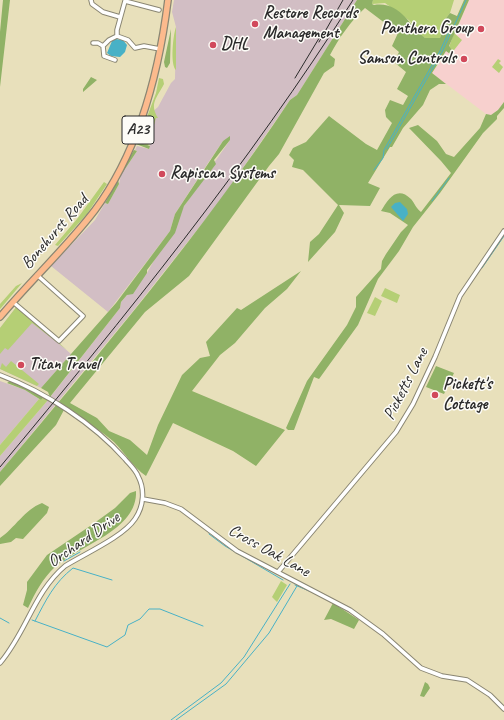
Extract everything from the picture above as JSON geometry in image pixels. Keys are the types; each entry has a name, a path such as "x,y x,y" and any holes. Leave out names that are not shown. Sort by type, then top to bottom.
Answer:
{"main road":[{"name":"Bonehurst Road","path":"0,317 80,229 96,209 112,182 140,125 156,74 168,0"}],"street":[{"path":"91,0 92,4 99,10 120,17"},
{"path":"117,36 125,0 159,10"},
{"path":"103,46 109,40 117,36 128,40 135,48 144,46 161,49"},
{"path":"93,43 98,43 103,46"},
{"path":"103,46 104,56 115,60"},
{"name":"Picketts Lane","path":"278,572 396,432 419,393 460,296 504,231"},
{"path":"13,302 57,339 62,340 83,316 37,275"},
{"path":"0,375 42,395 101,434 138,476 142,488 143,499"},
{"name":"Cross Oak Lane","path":"143,499 181,509 226,544 350,610 383,634 421,668 442,676 467,680 490,695 504,709"},
{"name":"Orchard Drive","path":"0,663 14,644 50,580 64,566 129,527 139,512 143,499"}],"shaded area":[{"path":"174,0 357,0 297,95 290,100 220,201 133,311 0,472 0,456 48,400 120,308 121,302 147,273 184,206 230,140 223,141 175,214 170,231 108,312 51,266 95,220 105,203 108,204 119,184 121,175 137,151 135,150 137,146 149,149 155,119 151,113 158,107 171,83 175,79 176,27 172,12"},
{"path":"469,0 504,0 504,102 498,110 491,115 486,114 432,73 445,56 444,55"},
{"path":"17,306 71,354 41,388 0,369 0,328"},
{"path":"0,381 25,390 39,399 0,445"}],"green space":[{"path":"3,0 10,0 0,87 0,32"},
{"path":"357,0 373,0 372,4 374,5 391,6 403,15 425,38 440,38 443,30 440,26 450,13 457,16 464,0 469,0 449,46 452,50 450,54 446,51 432,73 446,84 439,84 430,90 423,105 403,128 392,147 390,147 368,183 380,188 370,206 339,205 344,213 335,232 308,262 310,242 319,234 338,205 303,170 292,167 294,160 289,155 293,148 306,142 329,116 366,144 377,150 392,123 386,117 385,110 390,100 403,105 408,96 397,89 406,72 394,62 399,52 392,46 398,33 365,8 341,36 333,49 330,55 335,59 334,66 324,73 279,154 189,276 145,312 70,403 97,418 109,431 130,440 147,455 158,425 182,375 200,358 210,356 206,342 237,308 241,310 301,271 287,289 265,308 235,343 220,355 192,391 285,430 256,466 233,451 173,423 146,476 133,464 114,442 96,428 65,408 56,425 0,486 0,472 76,382 187,244 257,149 290,100 297,95"},
{"path":"373,0 454,0 450,13 440,26 443,30 440,38 425,38 418,33 410,21 385,3 372,4"},
{"path":"176,27 176,70 173,62 173,43"},
{"path":"171,29 170,63 167,68 165,67 164,62"},
{"path":"454,33 462,40 451,54 452,50 449,47"},
{"path":"498,59 501,61 499,63 503,67 499,73 492,67"},
{"path":"91,77 97,80 83,92 83,89"},
{"path":"159,78 163,79 164,84 154,104 155,113 158,118 156,118 148,146 143,144 153,117 147,117 156,93"},
{"path":"504,102 504,108 497,116 497,119 483,133 440,193 413,227 399,251 378,279 358,325 319,379 314,377 294,430 288,430 286,428 307,381 347,325 356,307 356,297 381,269 382,261 386,254 401,232 408,225 390,213 381,211 384,206 393,195 401,193 411,199 421,212 451,173 409,128 418,125 437,141 446,154 454,157 480,128 486,114 491,115 498,110"},
{"path":"150,115 153,117 143,144 150,146 149,149 136,144 147,117"},
{"path":"230,136 230,140 214,160 216,164 184,206 175,233 147,270 147,273 133,294 127,295 121,302 120,308 50,397 48,392 41,388 116,303 170,231 175,214 223,141"},
{"path":"134,150 137,151 121,175 120,173"},
{"path":"118,180 119,184 108,204 105,203"},
{"path":"104,182 107,184 87,214 58,246 55,245 77,219"},
{"path":"22,283 0,309 0,304 16,286"},
{"path":"385,288 400,295 397,303 381,296"},
{"path":"375,297 382,301 375,316 367,313"},
{"path":"17,306 67,350 32,323 8,350 5,348 0,354 0,328"},
{"path":"11,361 39,384 37,386 0,369 2,363 6,367"},
{"path":"436,366 454,373 444,394 426,387"},
{"path":"10,381 44,397 41,400 25,390 7,383"},
{"path":"44,397 48,400 0,456 0,445 39,399 41,400"},
{"path":"136,491 134,505 128,516 106,535 55,567 40,586 28,608 23,605 27,590 27,582 47,555 115,508 130,493"},
{"path":"42,503 49,507 47,513 23,539 16,538 11,542 0,544 0,538 30,510"},
{"path":"281,581 287,585 277,602 272,597"},
{"path":"333,603 359,620 354,629 331,619 324,620"},
{"path":"425,682 430,688 424,697 420,696"}],"water":[{"path":"115,39 123,40 127,45 125,52 120,57 111,56 107,53 112,41"},
{"path":"400,202 407,209 408,214 403,221 391,207 395,203"}],"waterway":[{"path":"387,149 442,52 466,0"},
{"path":"374,170 383,158 384,150 440,51 451,27"},
{"path":"432,201 449,178"},
{"path":"482,268 504,236"},
{"path":"209,534 225,546 283,580"},
{"path":"64,561 80,552"},
{"path":"35,621 56,586 73,568 112,580"},
{"path":"171,720 221,683 244,657 290,584"},
{"path":"295,585 314,593"},
{"path":"176,720 226,684 269,633 297,586"},
{"path":"32,620 107,647 125,635 128,625 140,619 149,609 160,609 203,626"},
{"path":"345,609 353,614"},
{"path":"0,618 9,623"}],"railway":[{"path":"319,42 343,0"},
{"path":"0,467 139,297 228,181 313,61 353,0"},
{"path":"295,78 321,35"}],"place":[{"name":"Restore Records Management","path":"255,24"},
{"name":"Panthera Group","path":"481,29"},
{"name":"DHL","path":"213,45"},
{"name":"Samson Controls","path":"464,59"},
{"name":"Rapiscan Systems","path":"162,174"},
{"name":"Titan Travel","path":"21,365"},
{"name":"Pickett's Cottage","path":"435,395"}]}
